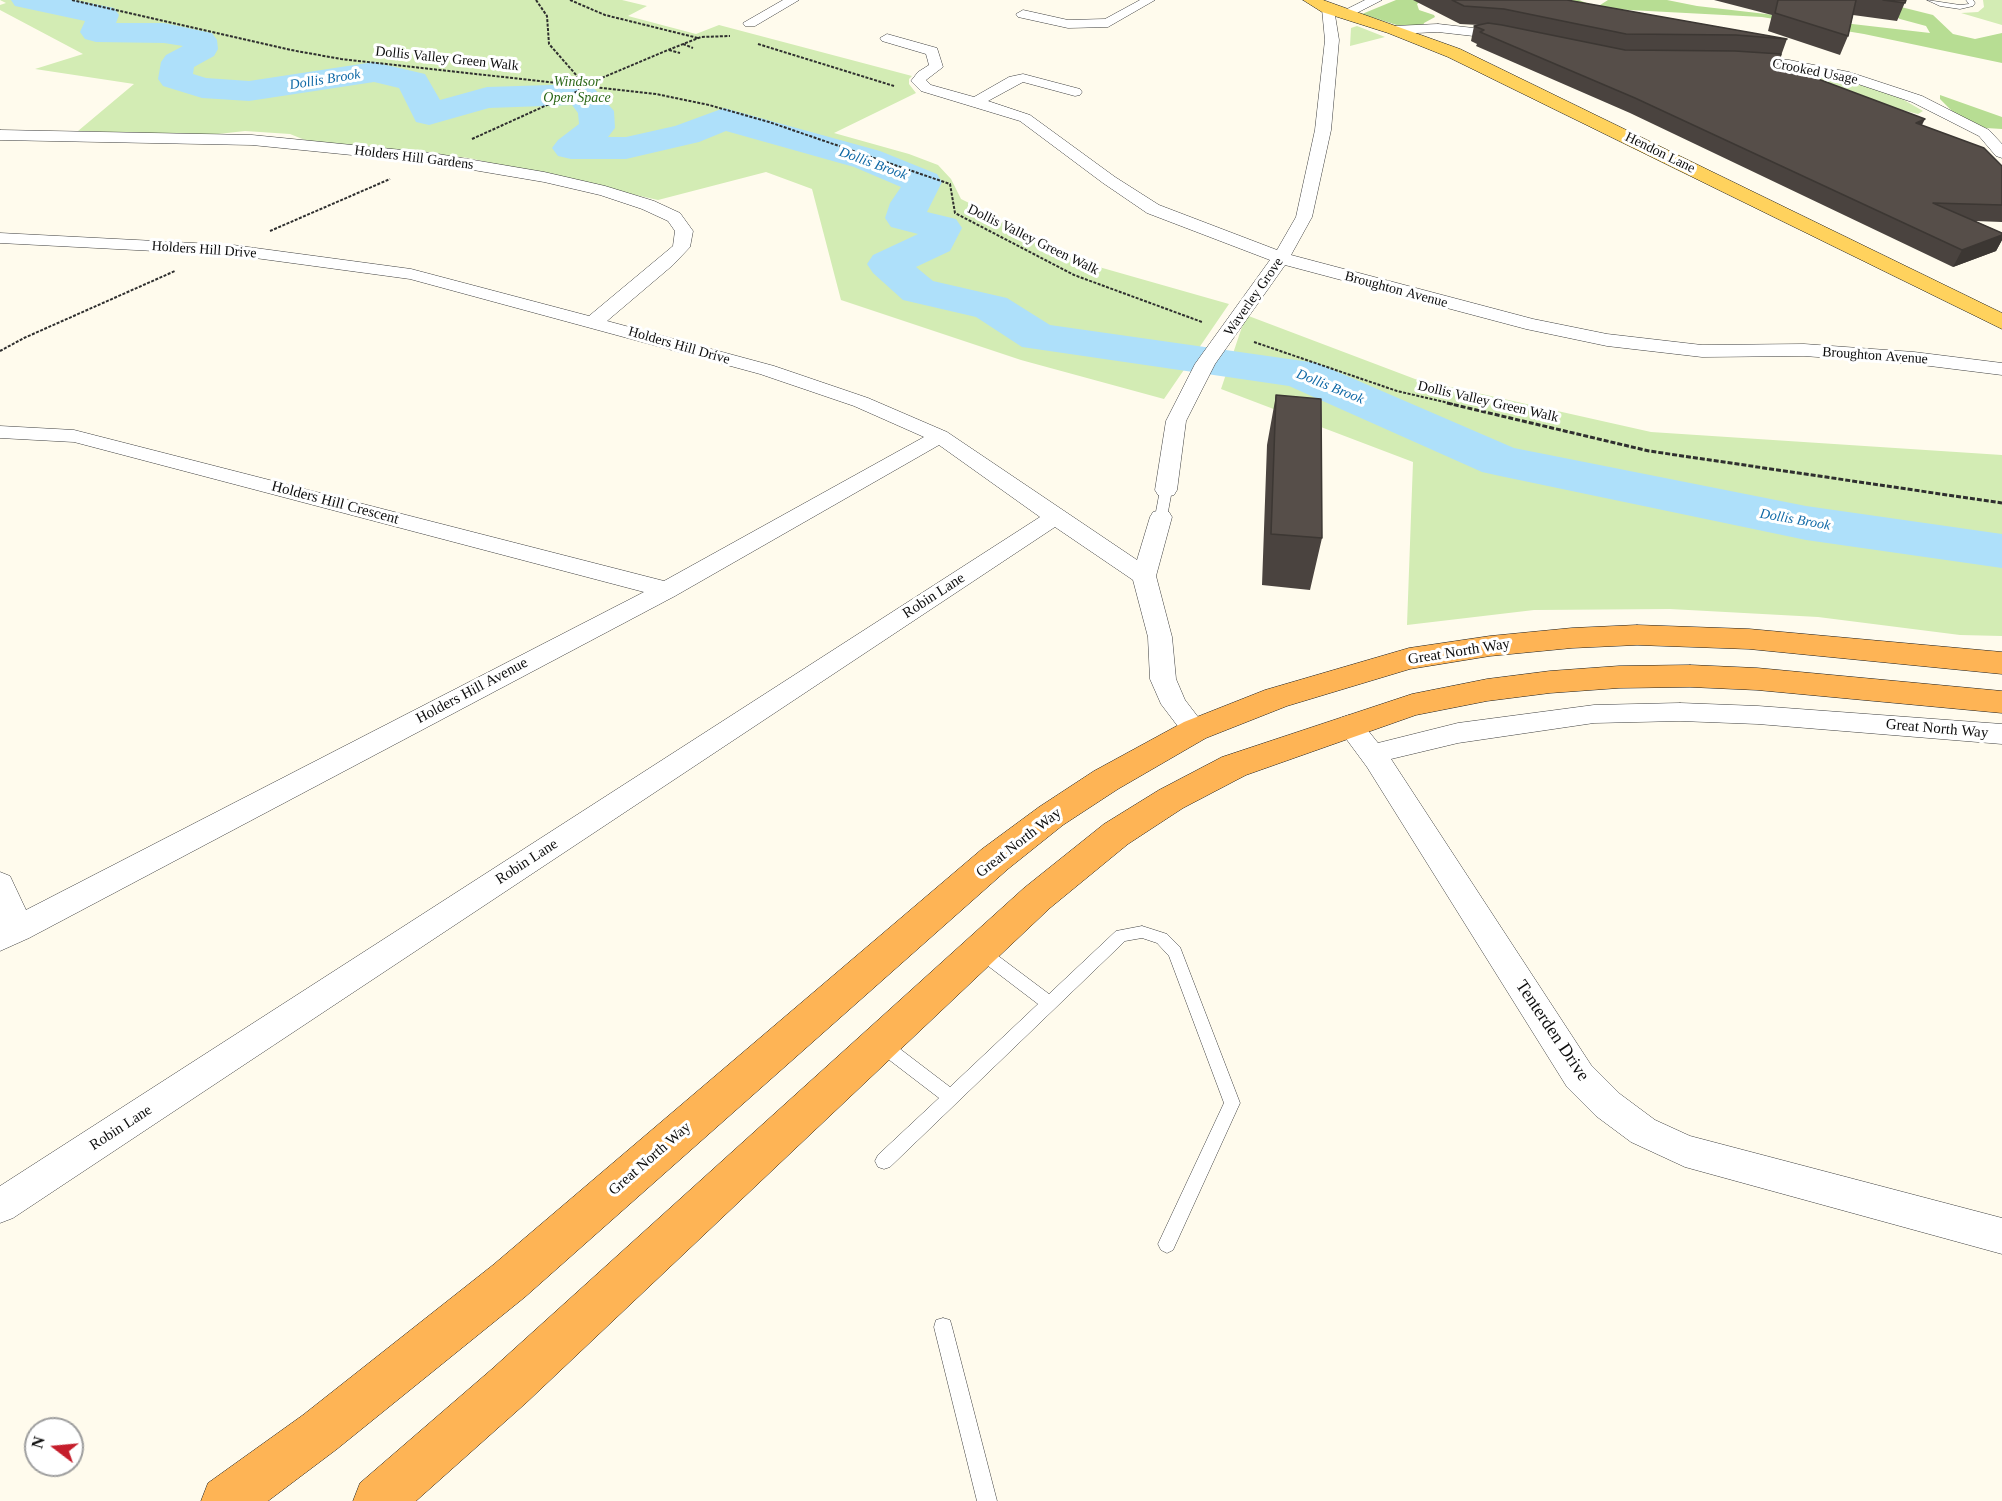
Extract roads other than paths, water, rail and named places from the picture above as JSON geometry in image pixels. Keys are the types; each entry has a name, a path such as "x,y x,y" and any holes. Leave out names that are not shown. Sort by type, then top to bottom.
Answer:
{"highway":[{"name":"Great North Way","path":"226,1501 320,1432 509,1281 995,859 1051,816 1106,780 1195,730 1286,694 1409,659 1490,646 1572,638 1637,635 1749,639 2002,663"},
{"path":"378,1501 509,1386 1037,898 1116,834 1171,799 1234,766 1349,724 1412,705 1487,690 1550,682 1619,677 1690,676 1757,679 2002,702"}],"main road":[{"name":"Hendon Lane","path":"1327,7 1454,53 2002,322"}],"street":[{"path":"750,23 793,0"},
{"path":"1023,14 1068,24 1108,24 1149,0"},
{"path":"1327,7 1376,0"},
{"name":"Waverley Grove","path":"1166,490 1176,421 1205,364 1281,258 1304,218 1323,130 1332,40 1327,7"},
{"path":"1394,30 1438,28 1498,33 1521,38"},
{"name":"Broughton Avenue","path":"887,38 932,51 936,67 918,81 926,88 1025,118 1109,180 1153,209 1281,258 1524,323 1608,339 1702,351 1804,350 1914,358 2002,369"},
{"name":"Crooked Usage","path":"1729,60 1789,64 1849,76 1917,99 1984,134 2002,153"},
{"path":"977,102 1014,80 1023,78 1075,92"},
{"path":"1984,134 2002,134"},
{"name":"Holders Hill Gardens","path":"0,135 252,140 432,158 544,177 605,191 648,205 674,217 684,231 681,247 594,322"},
{"name":"Holders Hill Drive","path":"0,238 226,249 411,273 767,370 861,402 940,436 1144,576"},
{"name":"Holders Hill Crescent","path":"0,432 74,436 667,590"},
{"name":"Holders Hill Avenue","path":"9,934 667,590 940,436"},
{"name":"Robin Lane","path":"0,1206 1055,517"},
{"name":"Waverley Grove","path":"1144,576 1161,517"},
{"path":"1144,576 1160,637 1163,679 1174,704 1195,730"},
{"name":"Great North Way","path":"1372,754 1458,733 1594,714 1680,712 1758,715 2002,734"},
{"name":"Tenterden Drive","path":"1349,724 1372,754 1579,1076 1608,1105 1643,1131 1684,1151 2002,1236"},
{"path":"0,884 9,934"}],"lane":[{"path":"1930,0 1960,8 1971,5 1969,0"},
{"name":"Waverley Grove","path":"1161,517 1166,490"},
{"path":"884,1161 1121,935 1142,932 1162,938 1175,952 1232,1103 1167,1244"},
{"path":"980,951 1049,1003"},
{"path":"880,1043 951,1097"},
{"path":"943,1327 987,1501"}],"waterway":[{"name":"Dollis Brook","path":"26,0 103,15 96,32 164,33 201,40 202,49 178,62 175,79 202,88 249,91 374,72 413,81 429,114 487,98 581,94 596,111 597,128 571,148 626,148 686,134 724,119 867,159 923,182 910,203 905,218 942,228 935,242 888,264 918,291 991,307 1038,337 1300,373 1500,461 1806,523 2002,551"}],"park label":[{"name":"Windsor Open Space","path":"577,90"}]}
